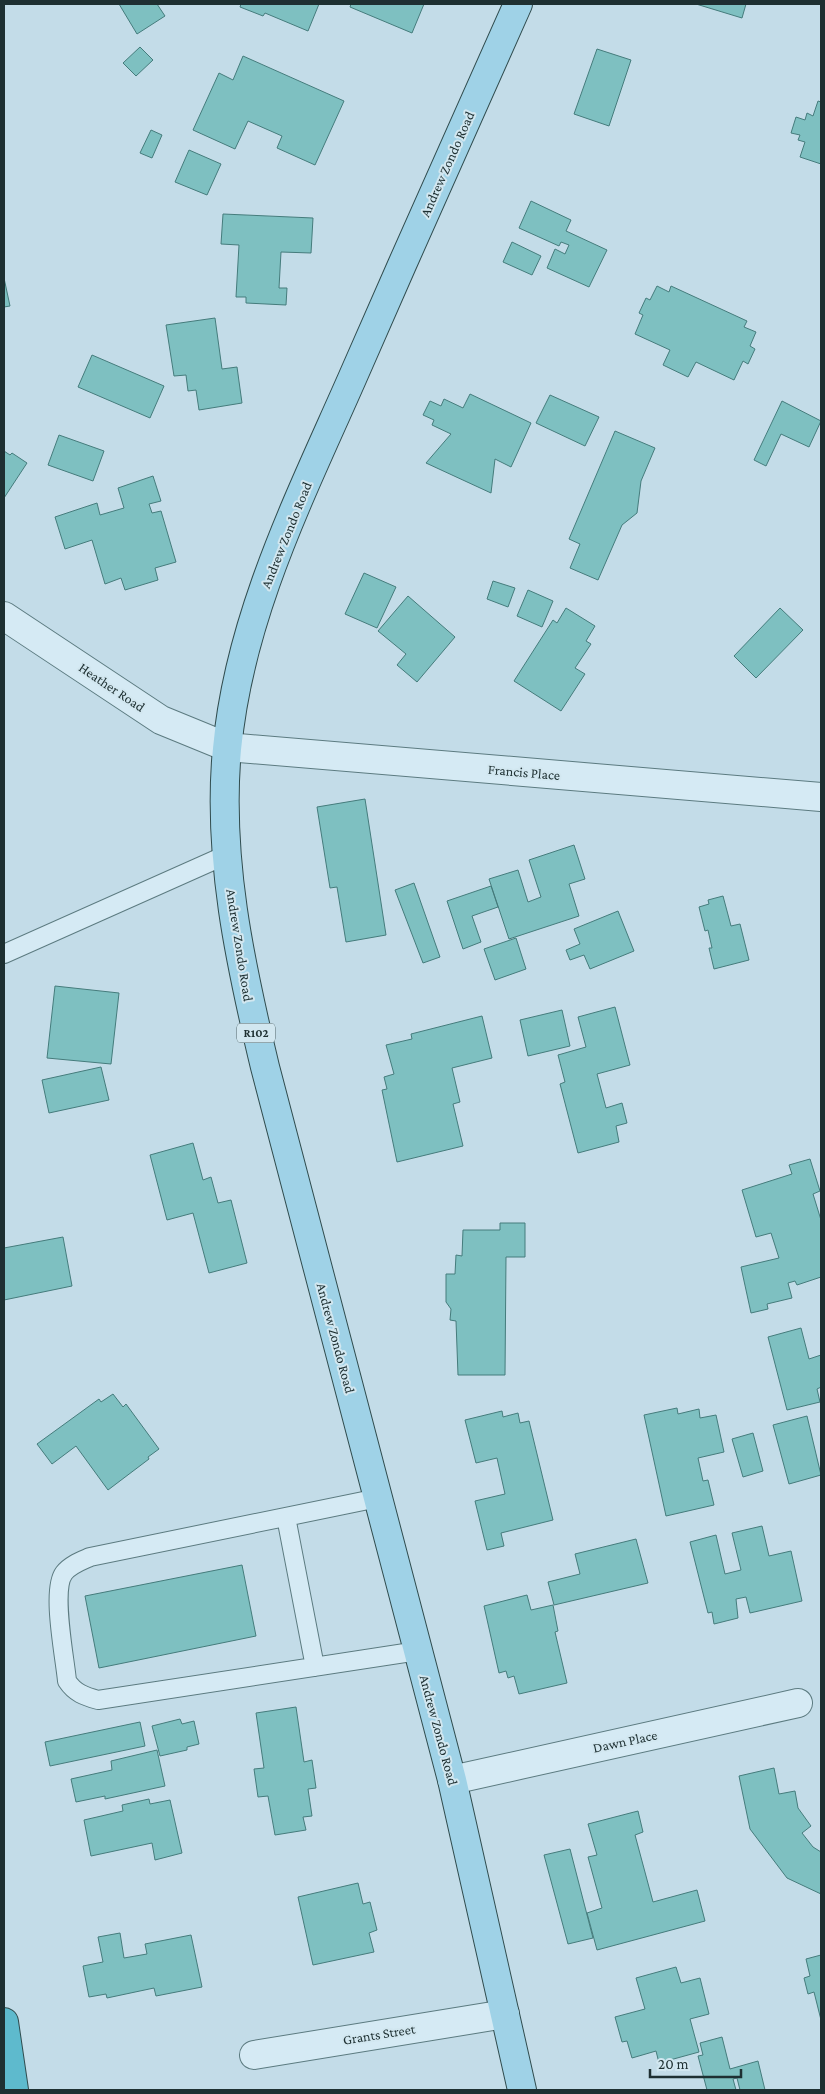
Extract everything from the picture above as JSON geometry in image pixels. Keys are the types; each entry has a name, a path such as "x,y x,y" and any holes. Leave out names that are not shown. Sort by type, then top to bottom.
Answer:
{"highway":[{"path":"4,2022 14,2090"}],"main road":[{"name":"Andrew Zondo Road","path":"518,4 288,524 254,614 237,681 227,747 224,792 226,855 240,964 264,1067 452,1780 522,2090"}],"street":[{"name":"Heather Road","path":"4,616 161,720 227,747"},
{"name":"Francis Place","path":"227,747 821,797"},
{"name":"Dawn Place","path":"452,1780 798,1704"},
{"name":"Grants Street","path":"254,2055 505,2014"}],"lane":[{"path":"4,954 226,855"},
{"path":"378,1498 90,1557 76,1563 63,1574 57,1592 67,1681 73,1690 98,1700 418,1651"},
{"path":"286,1517 315,1667"}],"building":[{"path":"119,4 157,4 165,16 137,34"},
{"path":"241,4 319,4 308,31 265,13 263,16 240,7"},
{"path":"351,4 424,4 412,33 350,7"},
{"path":"696,4 746,4 742,18"},
{"path":"140,47 153,60 136,76 123,63"},
{"path":"597,49 631,60 609,126 574,114"},
{"path":"243,56 344,101 315,165 277,148 282,136 248,121 235,149 193,130 219,73 233,80"},
{"path":"818,101 821,102 821,164 800,157 805,142 798,140 800,135 791,133 796,117 805,120 807,113 813,116"},
{"path":"151,130 162,135 152,158 140,153"},
{"path":"189,150 221,164 207,195 175,182"},
{"path":"531,201 571,220 566,231 607,250 589,287 547,268 555,249 565,254 569,245 561,242 559,246 519,228"},
{"path":"223,214 313,218 311,253 281,252 279,288 287,288 286,305 246,303 246,297 236,297 239,245 221,244"},
{"path":"512,242 541,256 532,275 503,262"},
{"path":"4,278 10,306 4,307"},
{"path":"657,286 669,292 671,286 747,321 744,327 756,332 750,346 755,349 748,364 743,361 734,380 696,362 688,377 663,365 670,350 635,334 643,315 639,313 646,298 650,300"},
{"path":"215,318 222,369 237,367 242,403 199,410 196,390 188,391 186,375 174,376 166,325"},
{"path":"92,355 164,386 150,418 78,387"},
{"path":"470,394 531,423 511,467 495,459 491,493 426,463 451,434 432,425 434,420 423,415 430,401 441,406 444,399 463,408"},
{"path":"550,395 599,417 585,446 536,423"},
{"path":"782,401 821,421 809,447 781,434 766,466 754,460"},
{"path":"615,431 655,448 641,481 637,513 622,525 598,580 570,568 580,544 569,539"},
{"path":"59,435 104,451 93,481 48,465"},
{"path":"4,451 10,455 12,453 27,463 4,498"},
{"path":"153,476 161,501 149,504 152,513 161,511 176,562 155,568 158,580 125,590 121,578 105,584 92,540 65,549 55,517 97,503 100,515 124,508 118,488"},
{"path":"364,573 396,587 377,628 345,614"},
{"path":"493,581 515,588 508,607 487,599"},
{"path":"528,590 553,601 542,627 517,616"},
{"path":"408,596 455,637 417,682 397,665 406,654 378,631"},
{"path":"566,608 595,626 586,641 591,644 575,668 585,674 561,711 514,681 553,620 557,623"},
{"path":"780,608 803,630 756,678 734,656"},
{"path":"365,799 386,935 346,942 337,887 330,888 317,807"},
{"path":"574,845 585,879 569,884 579,916 509,939 489,879 518,870 528,902 541,897 529,860"},
{"path":"414,883 440,957 423,963 395,890"},
{"path":"491,886 498,907 472,916 481,942 463,949 447,901"},
{"path":"723,896 731,926 740,924 749,960 714,969 709,948 712,948 708,930 705,931 699,907 709,904 708,900"},
{"path":"618,911 634,951 590,969 584,955 570,960 566,950 580,944 574,929"},
{"path":"516,938 526,969 495,980 484,949"},
{"path":"55,986 119,993 111,1064 47,1058"},
{"path":"615,1007 630,1065 597,1074 606,1108 622,1103 627,1123 616,1126 619,1142 578,1153 560,1084 565,1082 558,1055 586,1047 578,1017"},
{"path":"562,1010 570,1046 528,1056 520,1020"},
{"path":"482,1016 492,1058 452,1068 460,1102 453,1104 463,1146 397,1162 382,1090 387,1089 384,1077 394,1074 386,1045 412,1039 411,1034"},
{"path":"101,1067 109,1100 49,1113 42,1080"},
{"path":"193,1143 203,1180 211,1177 218,1203 231,1200 247,1263 209,1273 193,1213 167,1220 150,1155"},
{"path":"810,1159 820,1191 813,1194 821,1220 821,1277 797,1285 795,1281 788,1283 792,1298 767,1304 768,1309 751,1313 741,1267 779,1258 771,1233 756,1237 742,1190 792,1174 789,1165"},
{"path":"500,1223 525,1223 525,1257 506,1257 505,1375 458,1375 456,1321 450,1320 451,1309 446,1302 446,1274 455,1274 456,1255 462,1256 463,1230 500,1230"},
{"path":"63,1237 72,1286 4,1300 4,1248"},
{"path":"801,1328 809,1359 821,1355 821,1387 817,1389 820,1402 787,1410 768,1337"},
{"path":"113,1394 123,1407 126,1404 159,1449 148,1457 149,1459 108,1490 76,1446 52,1464 37,1444 99,1399 101,1402"},
{"path":"677,1408 678,1414 699,1409 700,1418 716,1415 724,1452 698,1458 703,1481 708,1480 714,1505 666,1516 644,1415"},
{"path":"502,1411 503,1417 518,1413 520,1423 529,1421 553,1520 501,1533 504,1546 487,1550 475,1501 505,1494 497,1458 476,1463 465,1420"},
{"path":"807,1416 821,1475 789,1484 773,1425"},
{"path":"753,1433 763,1471 743,1477 732,1439"},
{"path":"762,1526 769,1556 791,1551 802,1601 750,1613 746,1597 736,1599 738,1618 714,1624 712,1612 708,1613 690,1542 716,1535 725,1574 741,1570 732,1533"},
{"path":"636,1539 648,1583 554,1605 548,1582 580,1574 575,1554"},
{"path":"242,1565 256,1636 99,1668 85,1596"},
{"path":"527,1595 531,1610 553,1605 558,1631 555,1632 567,1683 519,1694 514,1676 508,1678 506,1671 499,1673 484,1606"},
{"path":"296,1707 304,1762 312,1760 316,1788 308,1789 312,1816 303,1817 306,1830 275,1835 268,1796 258,1797 254,1769 264,1768 256,1713"},
{"path":"180,1719 182,1724 194,1721 199,1744 187,1747 187,1750 160,1756 152,1726"},
{"path":"140,1722 145,1746 50,1766 45,1742"},
{"path":"157,1750 165,1786 105,1799 105,1796 76,1802 71,1779 112,1770 111,1761"},
{"path":"774,1768 779,1794 795,1791 798,1808 811,1826 802,1833 813,1847 821,1852 821,1894 787,1878 750,1829 739,1776"},
{"path":"149,1799 150,1804 170,1800 182,1853 155,1860 152,1843 91,1856 84,1820 123,1811 122,1805"},
{"path":"638,1811 643,1832 635,1835 653,1902 697,1890 705,1921 597,1950 587,1913 602,1908 588,1857 597,1855 588,1824"},
{"path":"570,1849 593,1938 568,1944 544,1855"},
{"path":"358,1883 363,1904 370,1902 377,1930 369,1933 374,1952 313,1965 298,1897"},
{"path":"120,1933 124,1958 147,1954 145,1944 191,1935 202,1987 156,1996 154,1988 107,1998 106,1994 89,1997 83,1966 103,1962 98,1937"},
{"path":"821,1955 821,2020 814,1992 808,1994 804,1978 810,1976 806,1959"},
{"path":"676,1967 681,1983 700,1978 709,2014 690,2019 699,2052 659,2063 656,2051 632,2058 627,2041 622,2042 615,2017 645,2009 636,1978"},
{"path":"722,2037 730,2069 758,2061 765,2090 740,2090 737,2078 733,2079 736,2090 707,2090 698,2056 703,2055 700,2043"}]}
